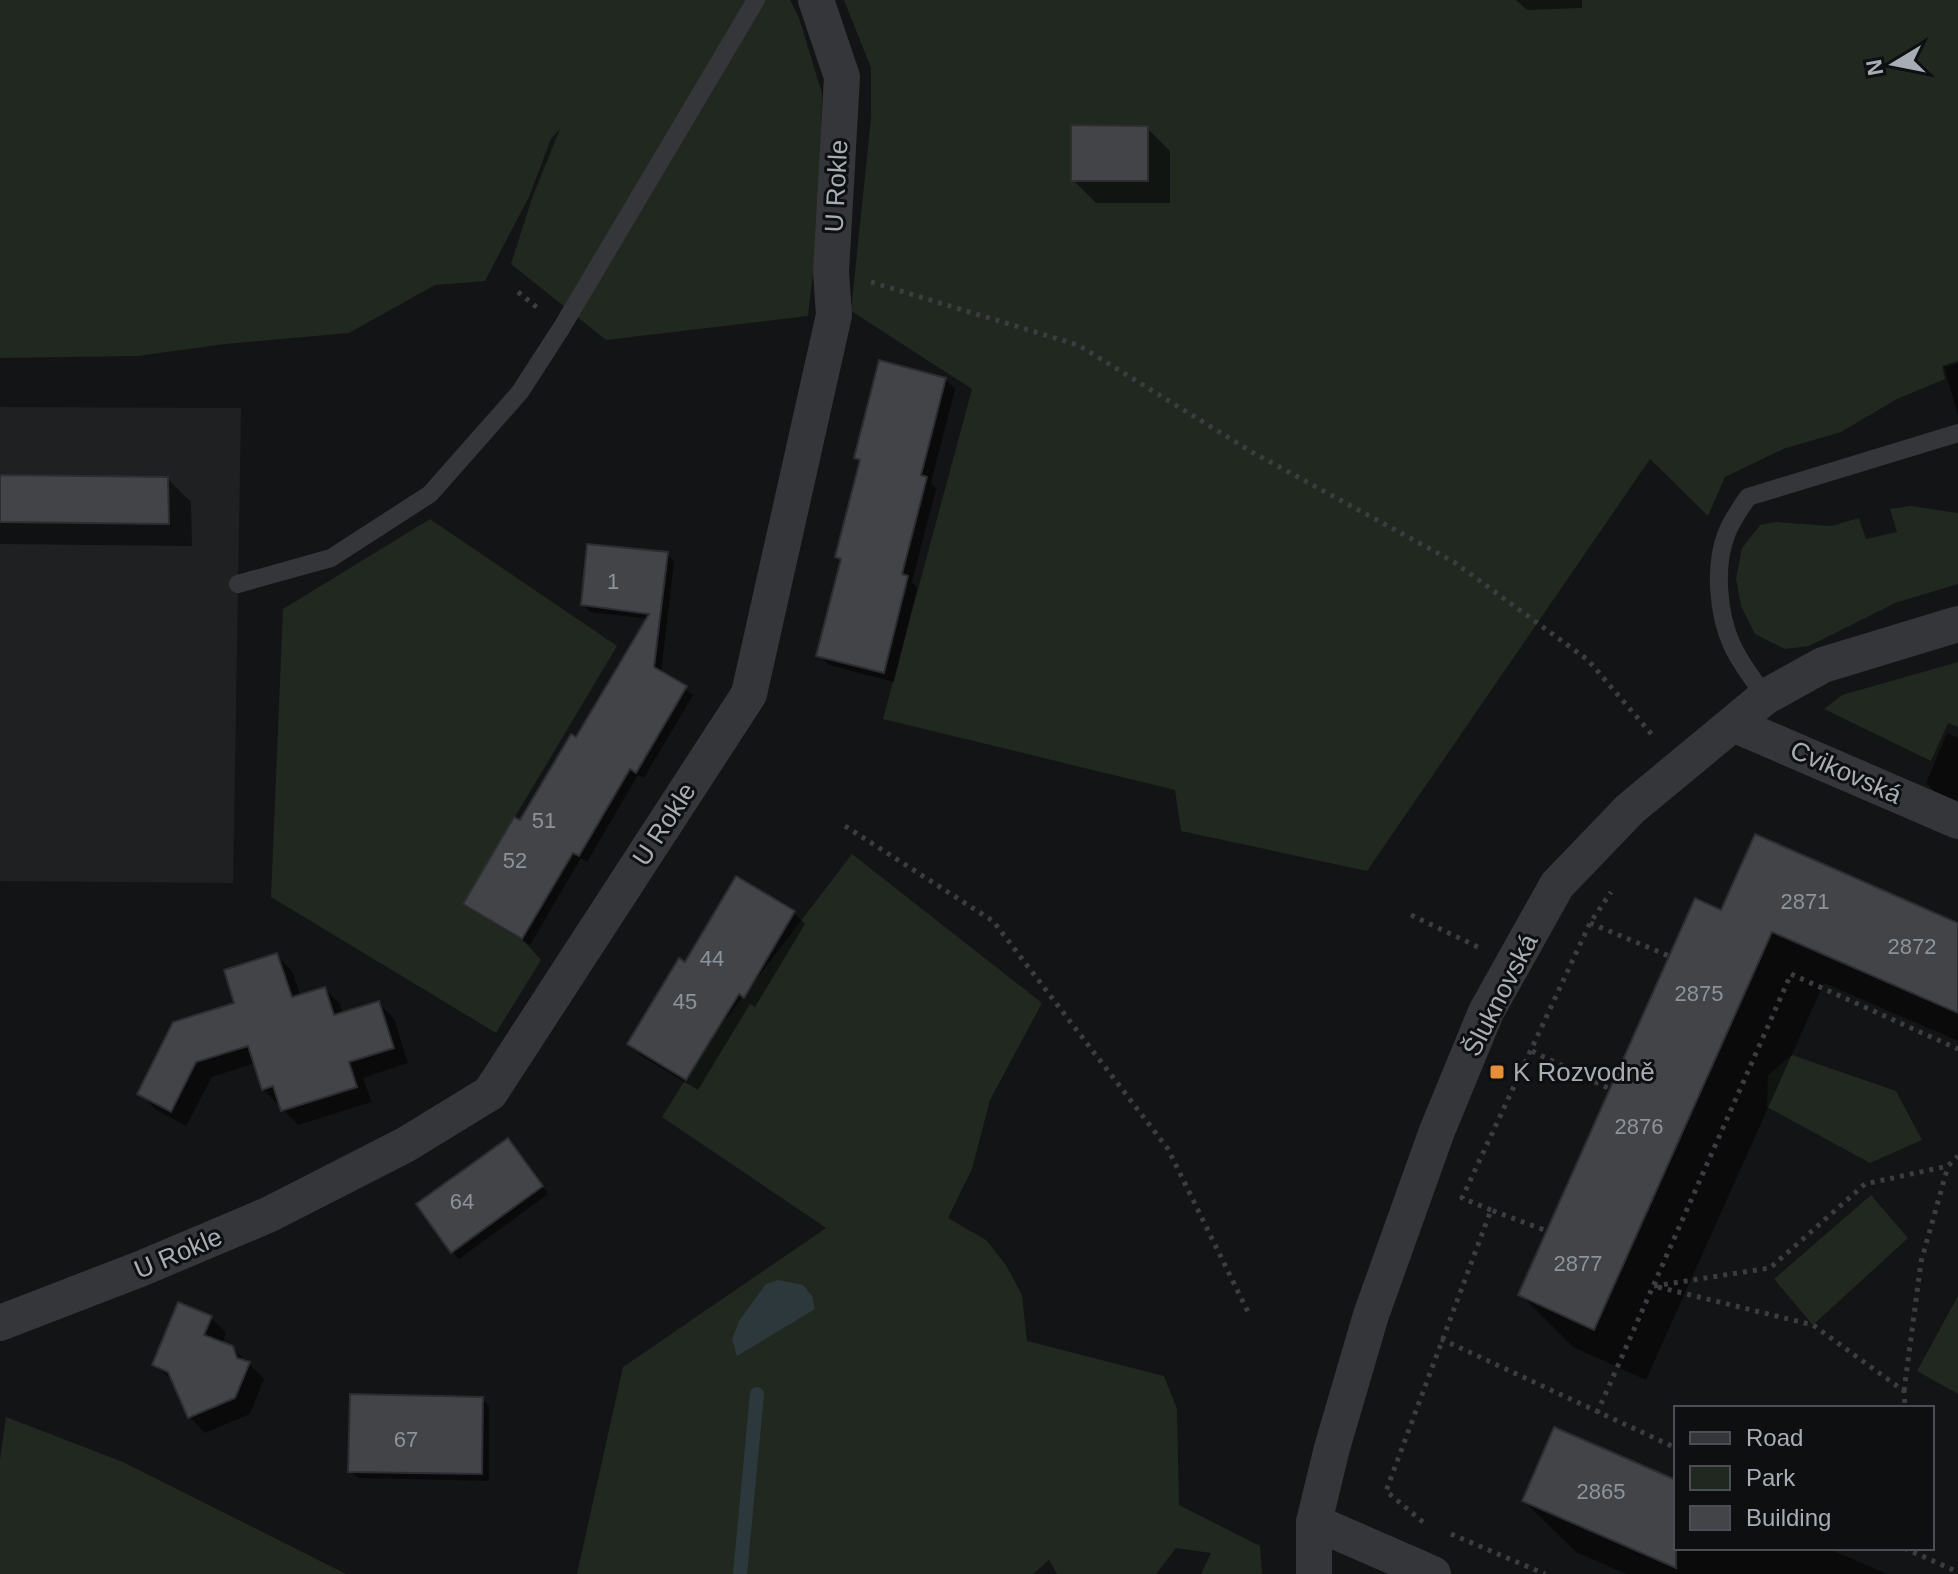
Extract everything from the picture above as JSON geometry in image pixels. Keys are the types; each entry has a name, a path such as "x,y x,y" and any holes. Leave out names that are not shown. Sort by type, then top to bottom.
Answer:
{"street":[{"name":"U Rokle","path":"0,1323 268,1215 405,1145 490,1093 749,694 834,315 831,272 842,77 816,0"},
{"name":"Šluknovská","path":"1314,1574 1314,1522 1371,1315 1437,1131 1486,1012 1557,885 1630,809 1765,697 1823,665 1958,624"},
{"name":"Cvikovská","path":"1733,724 1958,821"},
{"path":"1314,1522 1433,1574"}],"lane":[{"path":"238,584 331,558 430,494 520,392 562,327 756,0"},
{"path":"1765,697 1732,644 1723,614 1720,584 1720,558 1726,534 1748,497 1958,433"}],"path":[{"path":"831,272 1078,345 1252,452 1454,562 1588,660 1659,743"},
{"path":"845,826 993,921 1168,1149 1248,1312"},
{"path":"1547,1231 1462,1198 1590,923 1615,886"},
{"path":"1411,915 1479,948"},
{"path":"1590,923 1669,956"},
{"path":"1597,1413 1791,974 1958,1049"},
{"path":"1532,1051 1610,1089"},
{"path":"1905,1406 1904,1391 1921,1262 1948,1166 1958,1156"},
{"path":"1653,1286 1770,1268 1865,1184 1948,1166"},
{"path":"1435,1527 1421,1521 1386,1491 1491,1210"},
{"path":"1653,1286 1813,1325 1904,1391"},
{"path":"1441,1339 1674,1447"},
{"path":"1449,1533 1545,1574"},
{"path":"1917,1551 1958,1572"}],"shaded area":[{"path":"0,407 241,408 233,883 0,881"},
{"path":"778,1280 803,1285 812,1296 815,1309 737,1356 732,1339 739,1321 766,1284"}],"green space":[{"path":"0,0 790,0 799,18 822,93 819,220 808,316 606,340 511,264 532,198 560,129 551,139 529,197 485,281 435,285 349,333 225,344 138,356 0,358"},
{"path":"844,0 1958,0 1958,361 1942,366 1945,379 1897,399 1841,432 1783,449 1725,477 1708,516 1650,459 1367,871 1181,831 1175,790 883,719 972,389 851,311 871,118 871,68"},
{"path":"1911,506 1958,513 1958,584 1895,603 1809,646 1785,649 1755,634 1741,606 1736,579 1742,548 1760,525 1776,522 1831,526 1859,518 1866,539 1897,532 1890,509"},
{"path":"430,519 617,646 463,904 522,939 541,960 496,1033 271,897 283,609"},
{"path":"1958,662 1958,727 1948,723 1931,761 1824,709 1842,695"},
{"path":"852,854 1042,1003 990,1100 972,1169 948,1218 986,1240 1006,1265 1022,1295 1027,1341 1164,1376 1177,1409 1179,1505 1260,1546 1262,1574 1201,1574 1211,1553 1176,1548 1156,1574 1057,1574 1049,1560 1033,1574 577,1574 623,1367 826,1228 662,1117 712,1037"},
{"path":"1792,1055 1896,1091 1922,1140 1870,1163 1767,1107 1768,1075"},
{"path":"1871,1195 1908,1238 1813,1325 1774,1279"},
{"path":"1958,1296 1958,1394 1917,1371"},
{"path":"6,1417 123,1462 346,1574 0,1574 0,1460"}],"building":[{"path":"1071,125 1148,126 1148,181 1071,181"},
{"path":"879,360 946,378 921,475 927,477 902,574 908,576 884,673 816,656 841,559 835,557 860,460 854,458"},
{"path":"0,475 168,477 169,524 0,522"},
{"path":"587,544 668,552 654,667 687,686 636,773 630,769 579,856 573,853 522,939 463,904 514,817 520,820 571,734 576,737 649,614 581,605"},
{"path":"1755,834 1958,923 1958,1013 1772,932 1594,1330 1518,1295 1695,898 1721,910"},
{"path":"736,876 795,911 744,998 739,994 686,1080 627,1044 679,958 685,962"},
{"path":"277,953 292,997 325,987 334,1015 379,1001 394,1048 349,1062 357,1087 281,1111 273,1086 262,1090 248,1046 196,1062 171,1112 137,1094 173,1022 234,1003 224,970"},
{"path":"508,1138 543,1186 451,1253 416,1204"},
{"path":"178,1302 212,1316 204,1335 233,1346 237,1358 250,1362 235,1398 188,1418 168,1372 152,1365"},
{"path":"350,1394 483,1397 482,1474 348,1472"},
{"path":"1554,1427 1674,1479 1676,1568 1522,1501"}],"waterway":[{"path":"740,1574 757,1394"}],"place":[{"name":"K Rozvodně","path":"1497,1072"}]}
